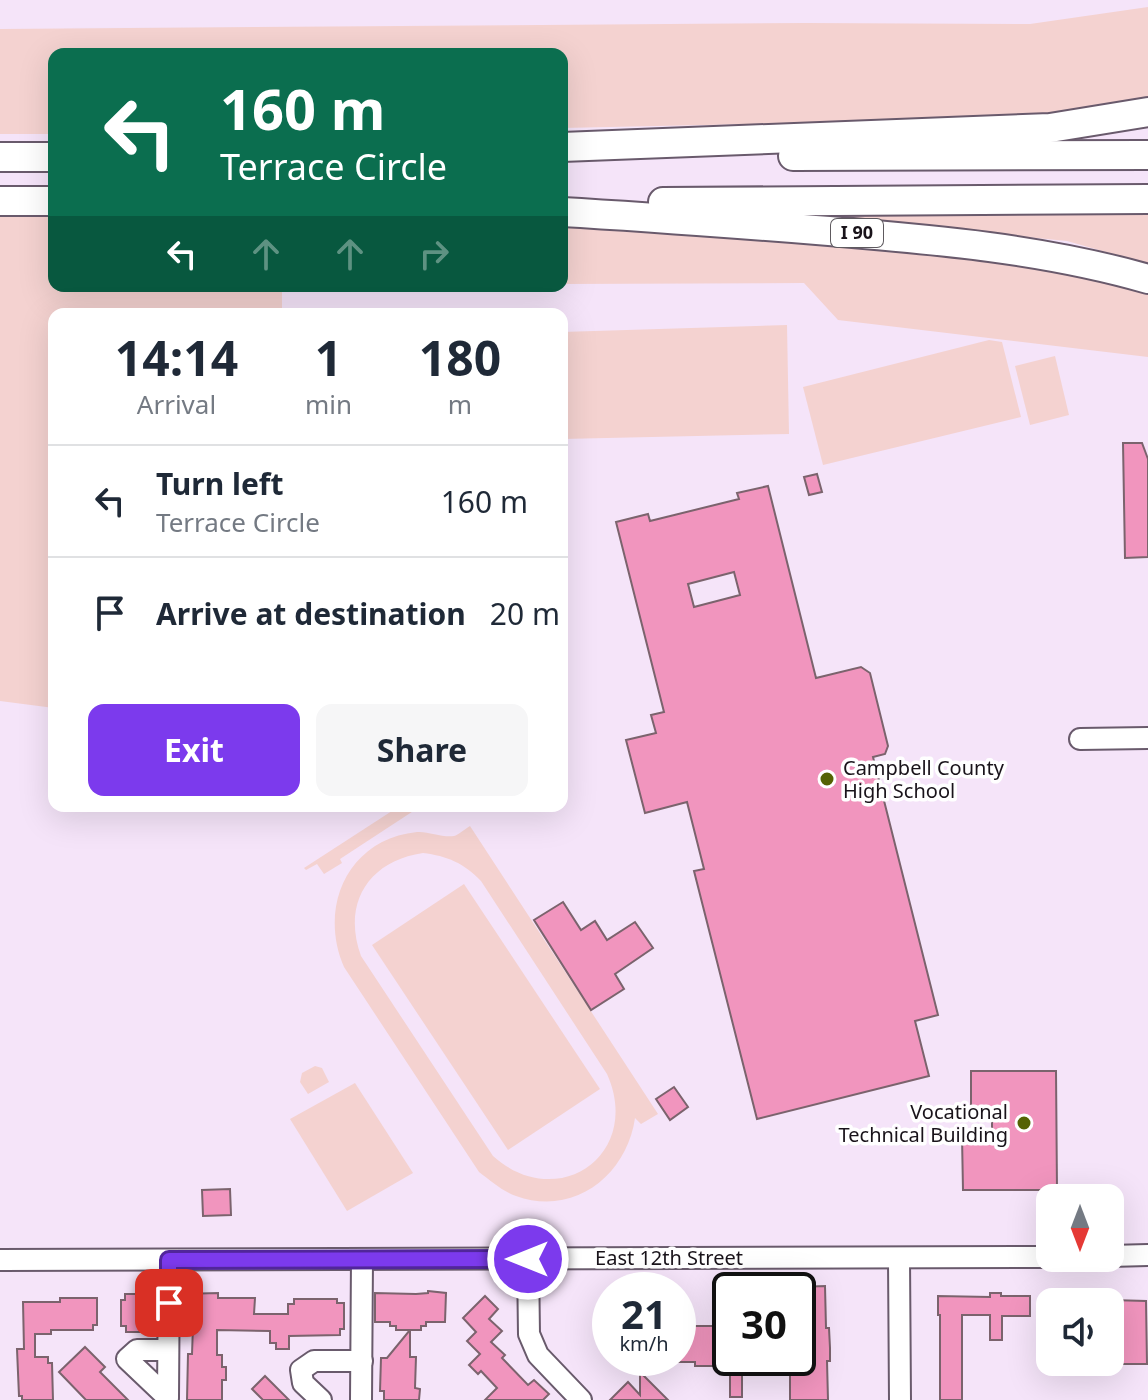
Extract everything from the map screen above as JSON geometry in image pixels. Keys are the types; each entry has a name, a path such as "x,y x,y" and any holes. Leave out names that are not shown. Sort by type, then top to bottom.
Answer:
{"highway":[{"path":"568,147 1050,128 1148,112"},
{"path":"568,157 1148,155"},
{"path":"0,157 48,157"},
{"name":"I 90","path":"568,203 1148,199"},
{"path":"0,201 48,201"},
{"name":"I 90","path":"568,212 933,240 1025,250 1148,279"}],"street":[{"path":"1080,739 1148,738"},
{"path":"1124,1256 1148,1255"},
{"name":"East 12th Street","path":"0,1260 1036,1257"},
{"path":"361,1400 362,1259"},
{"path":"528,1259 529,1334 538,1355 581,1400"},
{"path":"899,1259 900,1400"},
{"path":"168,1350 169,1260"},
{"path":"321,1400 303,1383 301,1370 314,1361 362,1361"}],"shaded area":[{"path":"1148,7 1148,101 1049,118 568,128 568,48 48,48 48,134 0,134 0,29 1030,24"},
{"path":"1148,211 1148,264 1067,241 789,212"},
{"path":"0,215 48,215 48,292 282,292 282,308 48,308 48,707 0,701"},
{"path":"568,221 987,254 1148,291 1148,357 838,320 804,283 568,284"},
{"path":"787,325 789,434 568,439 568,332"},
{"path":"989,340 1002,342 1021,417 823,465 803,387"},
{"path":"1055,356 1069,415 1030,425 1015,366"},
{"path":"390,812 412,812 340,859 342,863 324,874 317,864 306,870 304,868"},
{"path":"470,826 658,1114 641,1124 635,1118 630,1139 609,1173 577,1196 558,1201 537,1201 516,1196 479,1172 344,967 337,944 337,900 357,862 393,837 417,832 454,836","holes":["423,853 462,865 481,881 607,1074 615,1103 614,1129 604,1150 588,1167 567,1177 543,1179 518,1172 493,1156 361,956 355,919 364,888 387,865"]},
{"path":"464,884 600,1089 508,1150 372,945"},
{"path":"315,1066 322,1068 329,1082 308,1094 300,1082 302,1073"},
{"path":"355,1083 413,1173 347,1211 290,1119"}],"building":[{"path":"1123,443 1142,443 1148,459 1148,557 1125,558"},
{"path":"817,474 822,492 809,495 804,477"},
{"path":"768,486 816,678 861,667 870,673 888,746 885,754 873,757 938,1015 915,1021 929,1076 757,1119 694,871 704,869 687,802 645,813 626,740 656,733 651,715 664,712 616,522 648,514 650,521 739,499 737,493","holes":["734,572 740,595 694,607 688,584"]},
{"path":"563,902 581,930 595,921 607,940 635,922 653,948 615,974 624,989 591,1010 534,920"},
{"name":"Vocational Technical Building","path":"971,1071 1056,1071 1057,1184 1036,1184 1036,1190 963,1190 962,1137 992,1137 992,1109 971,1109"},
{"path":"674,1087 688,1107 670,1120 656,1099"},
{"path":"230,1189 231,1215 203,1216 202,1190"},
{"path":"816,1286 825,1286 830,1348 830,1361 827,1361 828,1400 790,1400 790,1376 816,1376"},
{"path":"218,1293 218,1298 255,1298 254,1314 288,1314 288,1304 294,1304 294,1299 337,1299 337,1303 344,1303 344,1329 340,1329 340,1335 289,1336 289,1349 276,1349 276,1343 270,1343 270,1331 217,1330 217,1355 222,1355 222,1367 226,1367 226,1380 222,1380 222,1400 187,1400 188,1354 192,1354 193,1326 182,1322 182,1294"},
{"path":"375,1293 446,1293 445,1322 426,1322 421,1330 396,1330 390,1322 375,1322"},
{"path":"990,1293 1030,1296 1030,1316 1002,1316 1002,1340 990,1340 990,1315 962,1315 962,1400 940,1400 938,1296 990,1297"},
{"path":"125,1294 150,1294 150,1299 154,1299 154,1332 126,1332 126,1326 121,1326 121,1300 125,1300"},
{"path":"485,1296 498,1309 489,1319 502,1331 491,1342 528,1385 534,1380 549,1394 543,1400 485,1400 497,1388 481,1371 478,1374 469,1365 480,1354 467,1341 476,1332 463,1318"},
{"path":"60,1298 97,1298 97,1325 93,1325 93,1330 51,1330 51,1334 35,1334 35,1357 48,1357 48,1363 52,1363 53,1400 22,1400 19,1396 17,1349 24,1349 23,1302 60,1302"},
{"path":"1124,1300 1146,1301 1147,1364 1124,1364"},
{"path":"696,1326 712,1326 712,1366 696,1366"},
{"path":"410,1330 410,1357 416,1357 415,1388 420,1389 419,1400 384,1400 384,1391 380,1391 381,1358 387,1358"},
{"path":"85,1347 105,1367 100,1372 128,1400 86,1400 59,1372"},
{"path":"265,1376 289,1400 263,1400 252,1389"},
{"path":"640,1376 644,1376 668,1400 610,1400 628,1382 640,1395"},
{"path":"730,1376 742,1376 742,1397 730,1397"}],"place":[{"name":"Campbell County High School","path":"827,779"},
{"name":"Vocational Technical Building","path":"1024,1123"}],"route":[{"path":"169,1303 169,1260 528,1259"}]}
